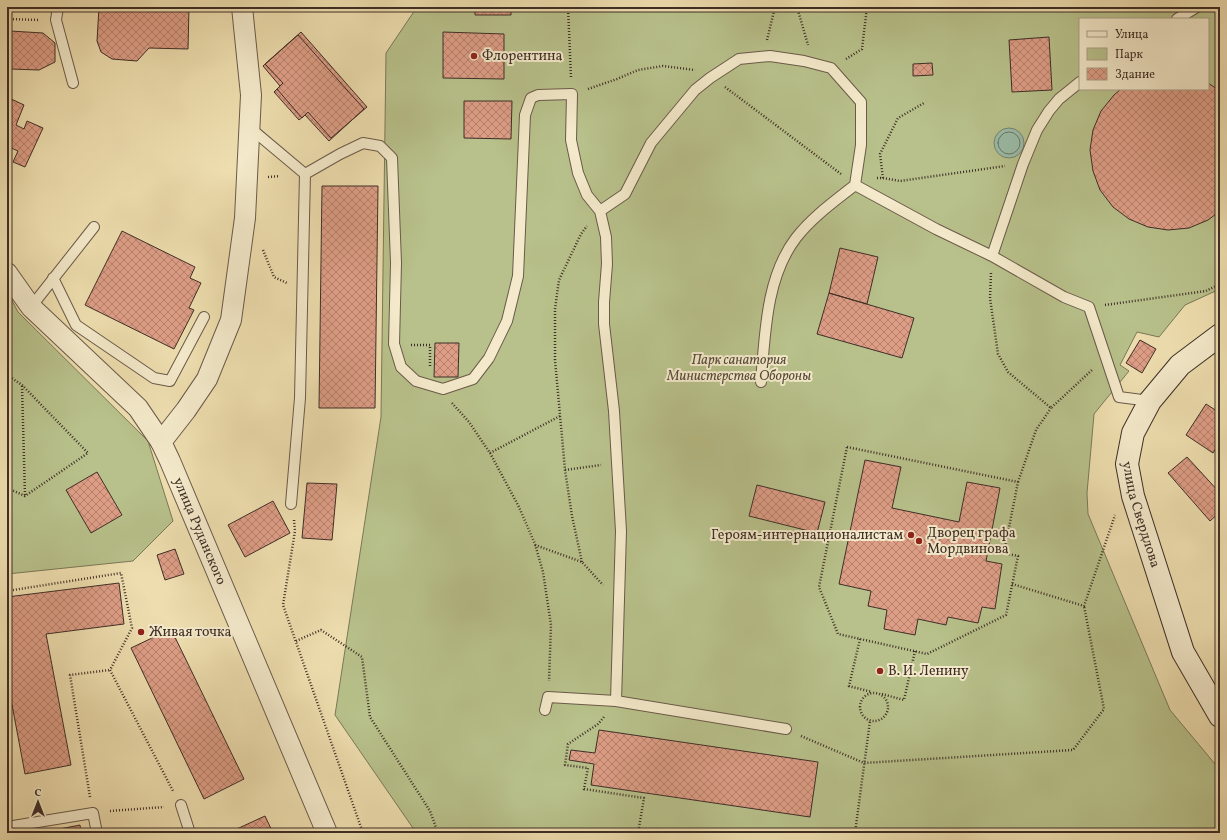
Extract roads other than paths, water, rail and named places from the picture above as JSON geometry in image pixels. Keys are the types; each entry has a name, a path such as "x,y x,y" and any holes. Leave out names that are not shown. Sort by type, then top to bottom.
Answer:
{"main road":[{"name":"улица Свердлова","path":"1220,335 1180,365 1150,401 1133,433 1127,464 1133,496 1183,652 1220,716"}],"street":[{"path":"161,442 186,410 207,378 231,320 245,218 251,94 242,7"},
{"name":"улица Руданского","path":"7,273 30,307 138,408 161,442 327,833"}],"lane":[{"path":"58,7 56,20 72,83"},
{"path":"1180,18 1197,7"},
{"path":"600,211 625,194 651,143 695,90 739,59 770,56 804,60 832,68 861,102 861,145 855,185 818,216 796,238 782,262 772,290 765,337 761,382"},
{"path":"992,256 1023,164 1037,130 1049,111 1059,99 1079,83"},
{"path":"305,174 340,154 364,144 380,146 392,158 396,263 394,344 401,367 416,381 439,388 473,378 489,358 507,321 518,276 525,116 529,103 531,98 538,94 572,94 571,140 578,173 587,195 600,211 606,237 607,264 604,324 614,411 621,531 616,701"},
{"path":"249,127 305,174"},
{"path":"291,504 300,398 305,174"},
{"path":"855,185 936,229 992,256 1064,297 1089,307 1119,397 1150,401"},
{"path":"30,307 94,227"},
{"path":"53,278 76,326 154,378 170,381 204,317"},
{"path":"545,710 548,697 616,701 786,729"},
{"path":"181,805 190,833"},
{"path":"7,827 93,813 97,833"}],"water":[{"path":"1009,128 1019,133 1024,143 1019,153 1009,158 999,153 994,143 999,133"}],"place":[{"name":"Флорентина","path":"474,56"},
{"name":"Героям-интернационалистам","path":"911,535"},
{"name":"Дворец графа Мордвинова","path":"919,541"},
{"name":"Живая точка","path":"141,632"},
{"name":"В. И. Ленину","path":"880,671"}],"park label":[{"name":"Парк санатория Министерства Обороны","path":"739,368"}]}
